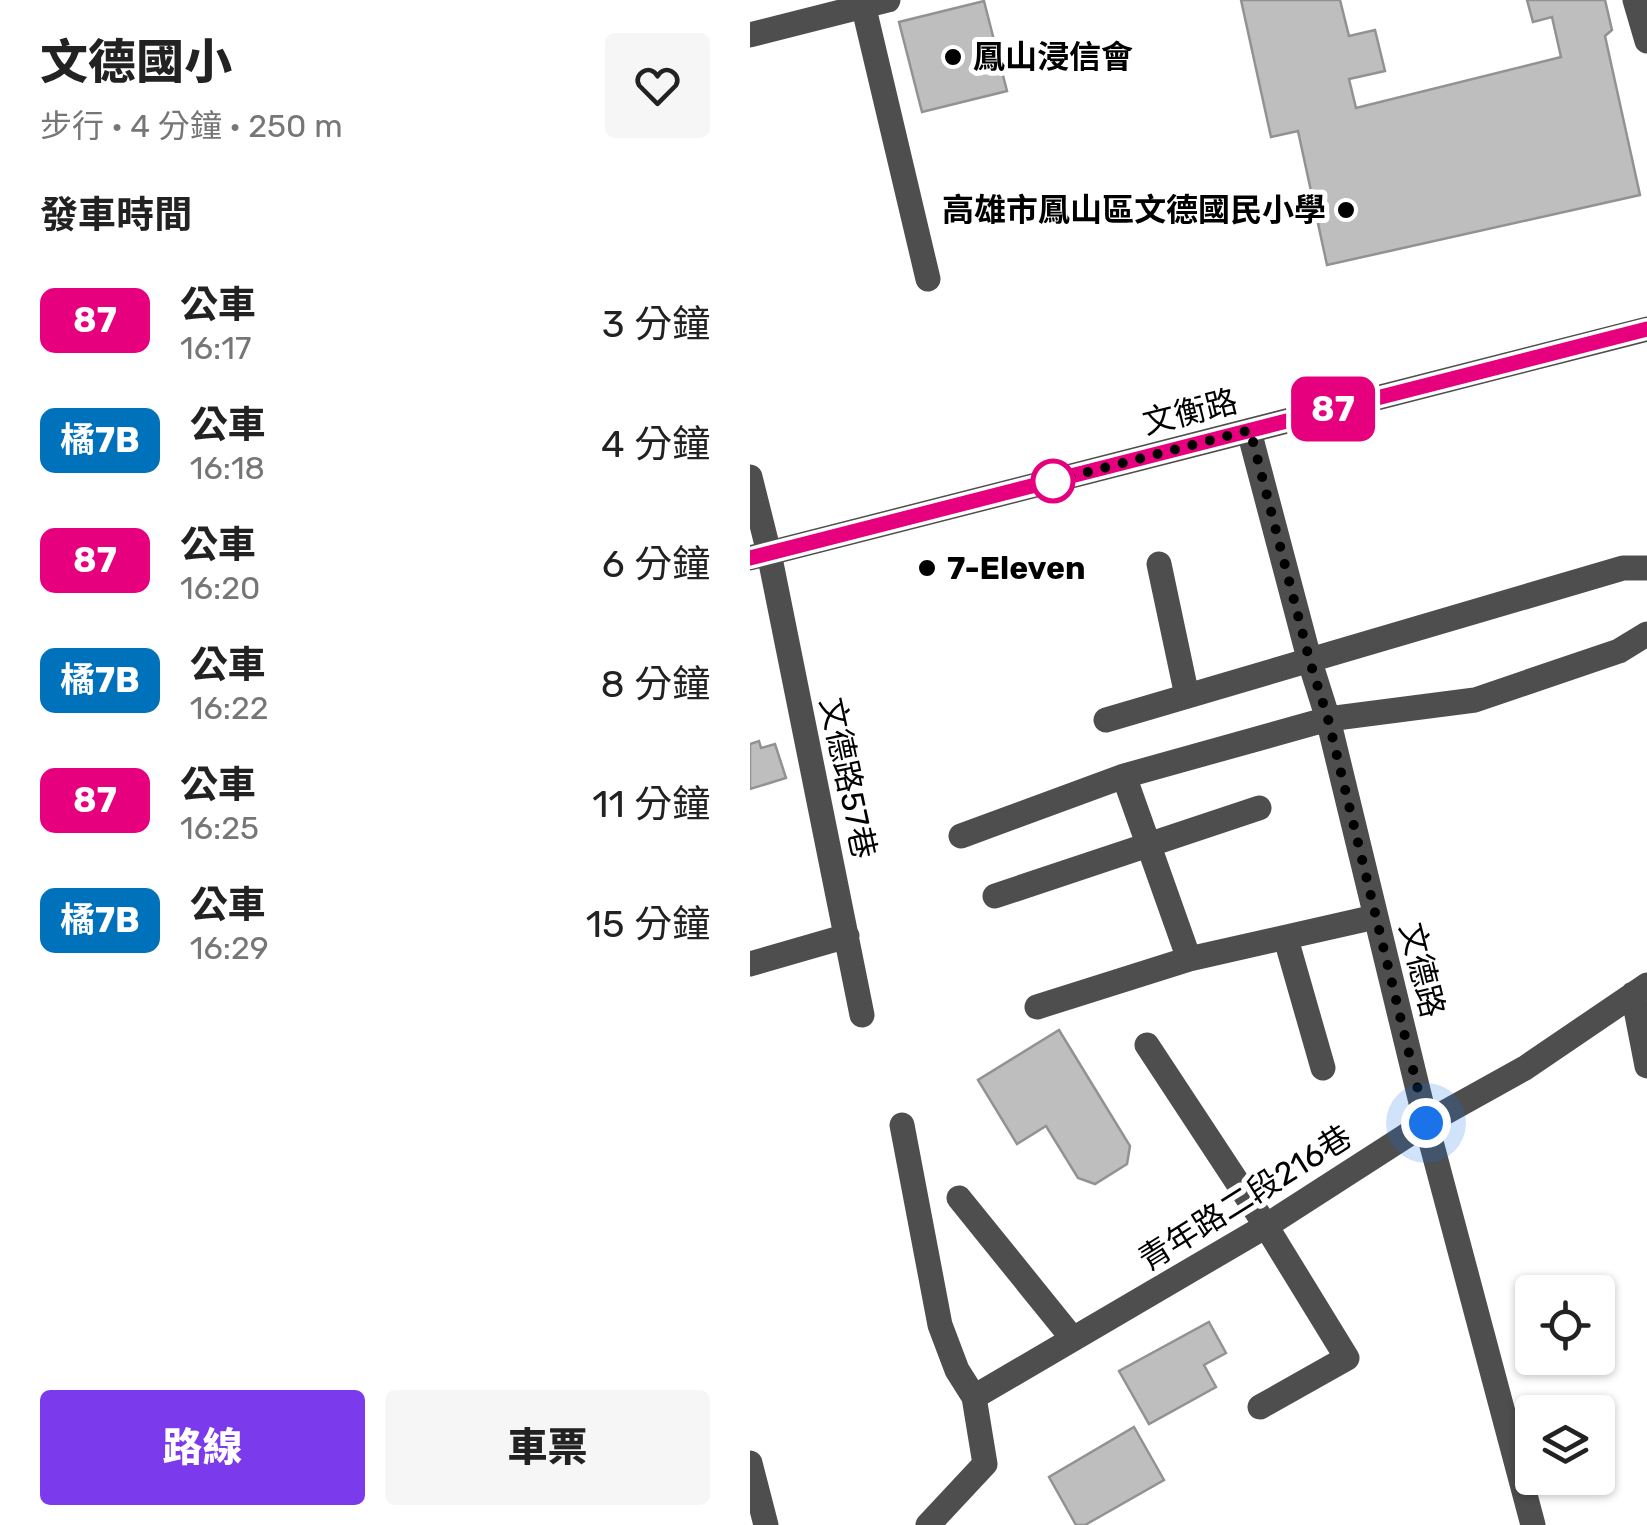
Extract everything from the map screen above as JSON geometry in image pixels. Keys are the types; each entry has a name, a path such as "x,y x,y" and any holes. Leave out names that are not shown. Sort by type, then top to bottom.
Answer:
{"street":[{"path":"1634,0 1647,41"},
{"path":"750,34 871,2 928,279"},
{"name":"文衡路","path":"760,556 1647,329"},
{"name":"文德路","path":"1250,430 1328,719 1426,1123 1533,1525"},
{"name":"文德路57巷","path":"750,477 760,556 848,936 862,1015"},
{"path":"1160,564 1187,696"},
{"path":"1106,720 1623,568 1647,568"},
{"path":"960,836 1124,776 1328,719 1475,700 1619,651 1647,634"},
{"path":"1124,776 1190,959"},
{"path":"995,896 1259,808"},
{"path":"1037,1007 1190,959 1375,917"},
{"path":"750,964 848,936"},
{"path":"1286,939 1323,1068"},
{"path":"1640,990 1647,1066"},
{"name":"青年路二段216巷","path":"974,1397 1266,1226 1426,1123 1525,1068 1640,990"},
{"path":"1147,1045 1347,1358 1260,1407"},
{"path":"902,1125 940,1325 957,1370 974,1397 985,1464 928,1525"},
{"path":"958,1198 1073,1339"},
{"path":"750,1463 766,1525"}],"building":[{"path":"1241,0 1340,0 1349,36 1375,30 1385,71 1349,79 1356,108 1561,57 1552,17 1533,22 1527,0 1605,0 1612,30 1605,36 1640,195 1327,265 1298,131 1271,137"},
{"name":"鳳山浸信會","path":"984,1 1007,91 922,112 899,22"},
{"path":"759,741 761,748 775,744 786,778 750,789 750,744"},
{"path":"1059,1030 1130,1146 1127,1164 1095,1184 1078,1178 1046,1126 1017,1144 978,1080"},
{"path":"1209,1322 1226,1353 1204,1365 1216,1387 1149,1424 1119,1371"},
{"path":"1134,1427 1164,1480 1085,1525 1076,1525 1049,1477"}],"bus line":[{"name":"87","path":"750,558 1647,329"}],"place":[{"name":"鳳山浸信會","path":"953,57"},
{"name":"高雄市鳳山區文德國民小學","path":"1346,210"},
{"name":"7-Eleven","path":"927,568"}],"route":[{"path":"1053,481 1250,430 1328,719 1426,1123"}]}
